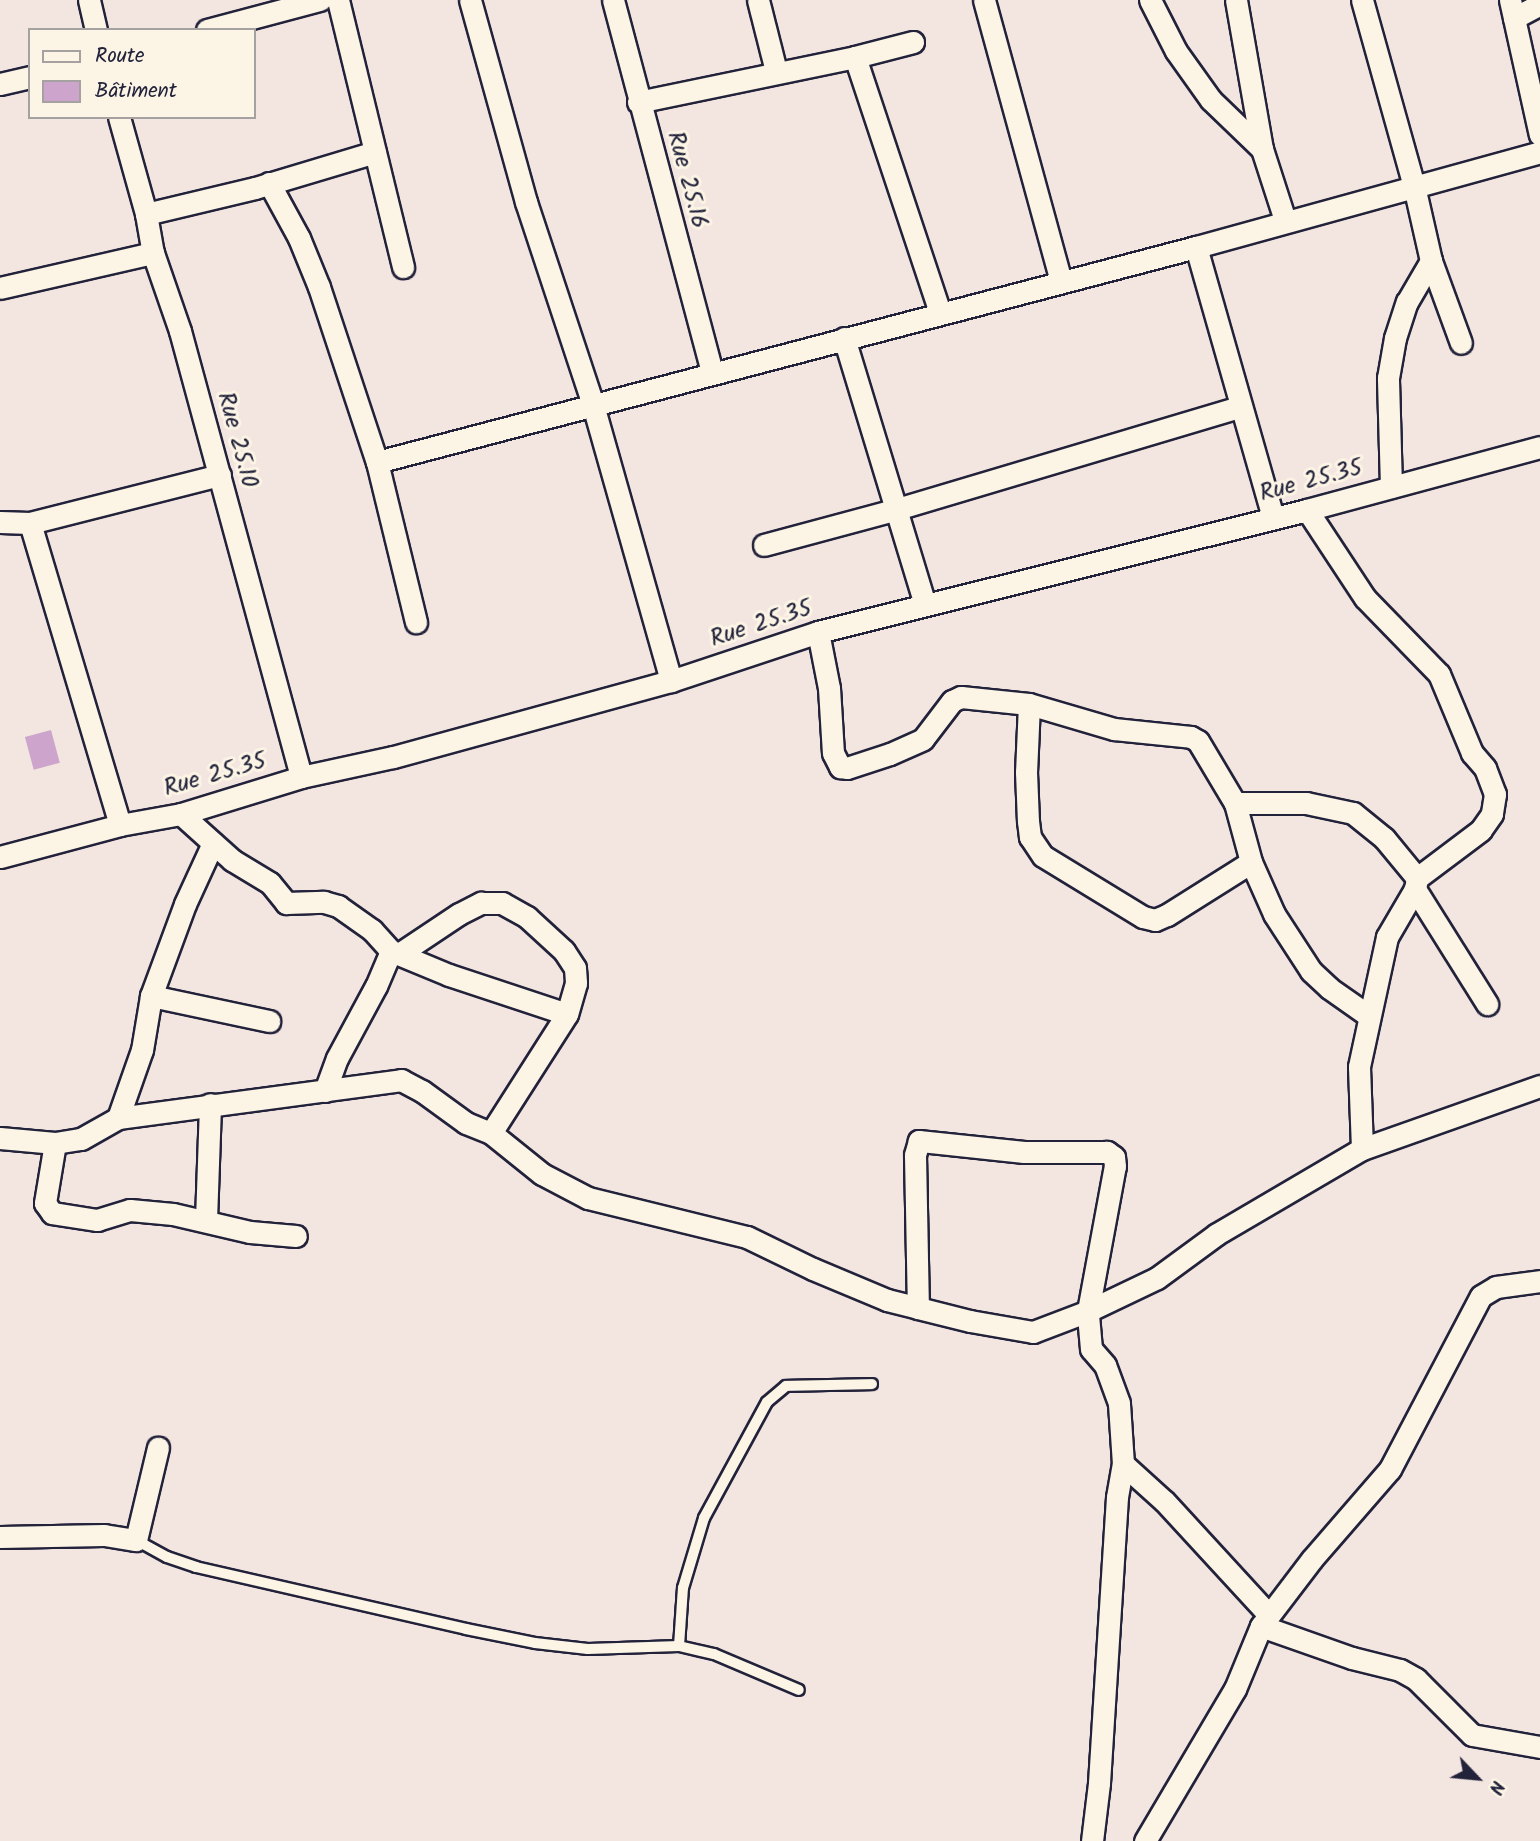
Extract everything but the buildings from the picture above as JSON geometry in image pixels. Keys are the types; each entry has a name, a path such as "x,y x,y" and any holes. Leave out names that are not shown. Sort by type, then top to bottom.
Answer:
{"street":[{"path":"89,0 96,28"},
{"path":"211,28 248,9 320,0"},
{"path":"338,0 403,267"},
{"path":"470,0 526,202 593,405 671,681"},
{"name":"Rue 25.16","path":"613,0 712,373"},
{"path":"758,0 776,71"},
{"path":"984,0 1061,281"},
{"path":"1150,0 1176,51 1211,100 1262,149"},
{"path":"1237,0 1262,149 1285,220"},
{"path":"1362,0 1431,261 1461,343"},
{"path":"1540,4 1512,9 1540,135"},
{"path":"638,102 776,71 855,57 913,42"},
{"path":"855,57 940,312"},
{"path":"0,84 28,77"},
{"name":"Rue 25.10","path":"120,119 146,214 153,253 180,331 300,777"},
{"path":"146,214 269,183 375,152"},
{"path":"376,462 1196,247 1285,220 1540,152"},
{"path":"269,183 299,237 319,287 376,462 416,622"},
{"path":"1196,247 1273,518"},
{"path":"0,288 153,253"},
{"path":"1391,487 1388,378 1395,338 1408,302 1431,261"},
{"path":"844,338 925,605"},
{"path":"764,545 897,509 1240,407"},
{"name":"Rue 25.35","path":"0,857 120,825 181,814 300,777 393,757 671,681 818,632 1307,510 1540,447"},
{"path":"0,522 30,523 220,475"},
{"path":"1307,510 1365,598 1439,674 1472,753 1491,782 1495,794 1492,814 1481,830 1416,883 1387,937 1359,1067 1362,1149"},
{"path":"30,523 120,825"},
{"path":"818,632 829,688 833,753 840,767 869,761 923,739 951,701 961,697 1029,704 1114,729 1191,737 1198,741 1235,803 1251,862 1274,914 1311,971 1343,999 1370,1016"},
{"path":"1029,704 1026,772 1028,821 1030,837 1042,856 1143,917 1155,920 1251,862"},
{"path":"1235,803 1306,803 1353,813 1384,838 1416,883 1486,1004"},
{"path":"181,814 232,860 270,883 286,903 324,902 338,906 372,930 395,953 460,979 568,1014"},
{"path":"118,1118 142,1050 151,996 185,904 213,843"},
{"path":"325,1091 337,1058 395,953 481,903 502,903 527,917 564,951 575,968 576,983 568,1014 491,1133"},
{"path":"151,996 269,1021"},
{"path":"0,1138 55,1143 81,1139 118,1118 401,1080 422,1091 466,1123 491,1133 542,1174 588,1198 747,1237 853,1287 918,1308 1033,1332 1087,1311 1157,1278 1217,1234 1362,1149 1540,1086"},
{"path":"206,1220 210,1104"},
{"path":"918,1308 915,1155 922,1139 1024,1152 1107,1152 1114,1157 1115,1166 1087,1311 1091,1349 1105,1365 1119,1403 1123,1464 1117,1497 1100,1783 1092,1841"},
{"path":"55,1143 45,1198 46,1208 52,1213 97,1220 130,1210 206,1220 250,1232 296,1236"},
{"path":"1145,1841 1235,1689 1265,1620 1390,1469 1481,1296 1496,1287 1540,1281"},
{"path":"0,1536 104,1535 135,1540 158,1448"},
{"path":"1123,1464 1164,1500 1265,1620 1352,1658 1399,1670 1416,1679 1472,1735 1540,1747"}],"lane":[{"path":"679,1646 683,1588 704,1518 766,1402 786,1386 872,1384"},
{"path":"135,1540 167,1557 196,1567 512,1638 588,1649 679,1646 714,1654 799,1690"}]}
